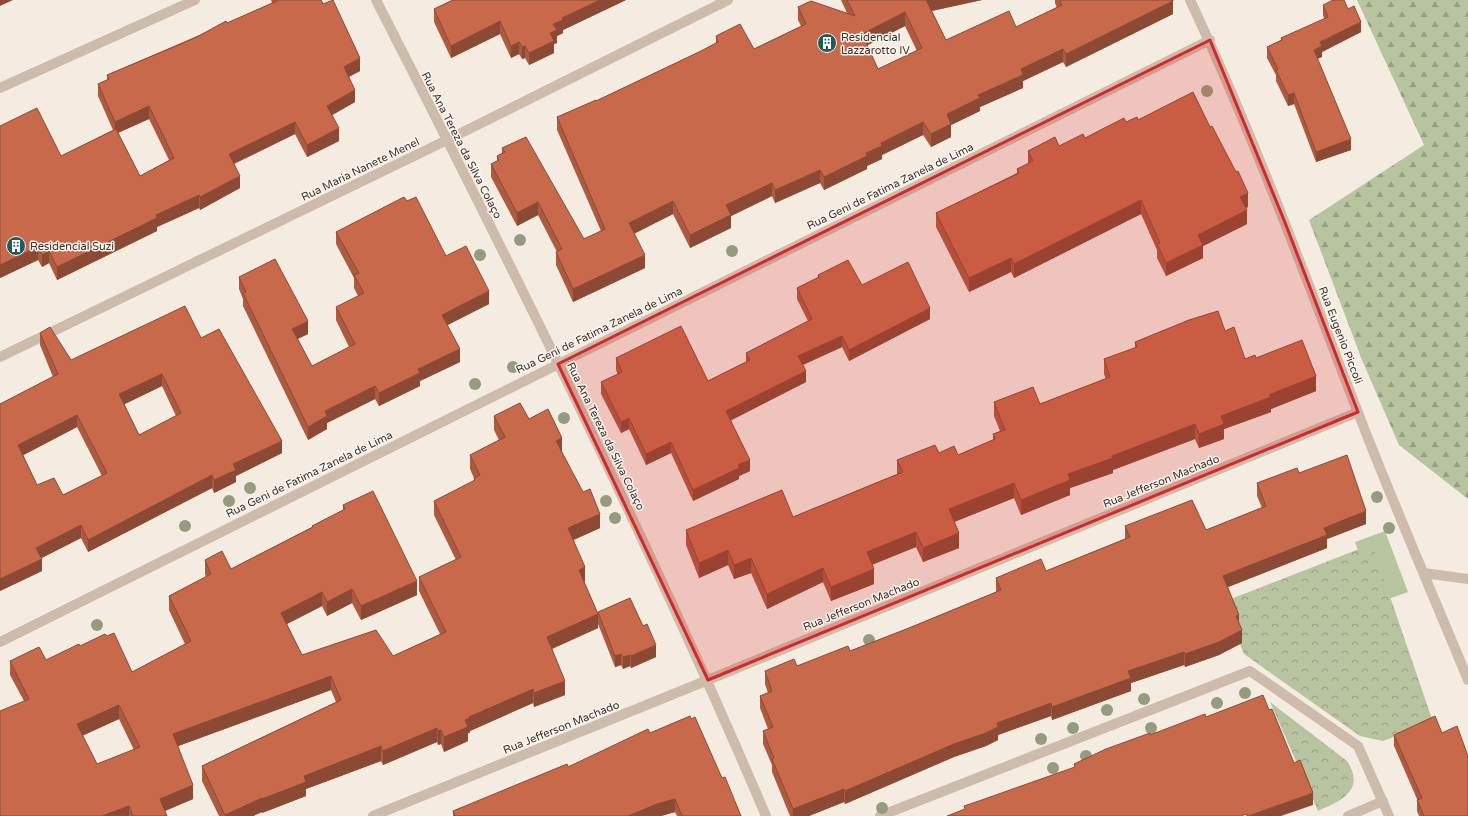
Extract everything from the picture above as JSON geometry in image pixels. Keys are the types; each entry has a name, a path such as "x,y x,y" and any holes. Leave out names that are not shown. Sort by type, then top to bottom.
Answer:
{"street":[{"path":"0,88 194,0"},
{"name":"Rua Ana Tereza da Silva Colaço","path":"376,0 558,364 648,551 708,680 766,816"},
{"name":"Rua Maria Nanete Menel","path":"0,357 447,140 728,0"},
{"name":"Rua Eugenio Piccoli","path":"1190,0 1210,40 1284,220 1358,412 1468,680"},
{"name":"Rua Geni de Fatima Zanela de Lima","path":"0,642 1210,40"},
{"name":"Rua Jefferson Machado","path":"373,816 708,680 1358,412"},
{"path":"1424,573 1468,579"},
{"path":"880,816 1250,671 1358,746 1389,816"},
{"path":"1348,816 1383,801"}],"highlighted area":[{"path":"1210,40 1284,220 1358,412 708,680 558,364"}],"green space":[{"path":"1357,0 1468,0 1468,499 1399,445 1362,360 1309,220 1424,145"},
{"path":"1385,531 1408,592 1377,603 1355,542"},
{"path":"1372,544 1433,722 1383,741 1360,736 1244,654 1223,602"},
{"path":"1270,702 1347,761 1352,771 1354,780 1352,787 1348,793 1335,803 1318,811"}],"building":[{"path":"277,0 321,0 323,4 333,0 360,58 344,67 355,90 327,106 339,128 307,145 295,122 229,154 240,176 200,197 199,195 156,215 157,218 57,267 49,251 42,255 38,247 0,265 0,126 37,108 61,156 116,129 140,176 174,158 149,106 115,122 98,84 109,79 107,75 195,38 226,21 227,23"},
{"path":"453,0 600,0 562,18 563,20 553,24 557,30 550,33 554,41 529,53 525,46 522,47 519,42 511,46 500,21 451,46 434,9"},
{"path":"847,0 926,0 946,40 1009,11 1016,27 1062,5 1060,0 1173,0 1066,54 1063,49 1021,69 1023,75 978,95 980,98 947,114 951,124 931,134 923,122 881,143 882,146 866,153 867,156 824,177 820,170 775,190 772,183 726,205 731,215 690,235 673,201 629,223 645,255 573,289 556,252 562,249 538,202 517,213 491,164 499,160 497,156 505,152 502,148 526,137 584,239 605,229 557,117 596,101 701,51 718,42 716,36 740,24 754,49 806,24 798,7 811,1 855,16","holes":["905,12 922,48 878,69 862,34"]},
{"path":"1333,0 1344,0 1348,9 1354,6 1361,22 1320,42 1322,46 1314,50 1351,139 1316,152 1294,93 1288,95 1276,70 1278,69 1267,47 1282,40 1281,38 1328,17 1323,5"},
{"path":"1193,92 1210,127 1212,126 1236,172 1238,171 1248,193 1240,197 1247,210 1198,235 1203,245 1166,263 1157,244 1160,243 1141,200 1014,264 1011,258 969,278 936,213 1019,173 1017,169 1033,161 1028,151 1055,137 1059,146 1083,134 1085,138 1124,118 1126,122 1137,117 1138,120"},
{"path":"404,197 407,201 416,197 446,256 466,246 489,291 442,315 460,349 418,369 420,373 379,393 375,386 325,411 327,416 308,427 243,293 246,292 239,277 275,259 308,321 292,329 312,366 355,344 336,307 364,293 354,275 359,273 336,232"},
{"path":"848,260 862,285 908,262 930,308 849,350 842,336 798,356 806,371 726,411 750,460 738,465 739,468 693,490 671,442 646,454 629,418 621,422 601,382 622,372 616,358 681,326 708,381 750,360 746,353 812,319 797,288 819,277 818,275"},
{"path":"185,306 201,338 219,329 282,441 233,464 236,470 214,480 212,475 88,540 81,525 36,548 42,559 0,579 0,404 58,374 40,333 50,327 71,360","holes":["162,374 181,413 139,435 119,394","77,415 107,473 63,495 54,478 37,485 18,445"]},
{"path":"1218,311 1225,331 1234,327 1245,359 1255,355 1256,358 1302,340 1316,376 1269,395 1271,397 1221,416 1224,424 1199,434 1195,424 1112,456 1113,458 1068,474 1070,480 1021,500 1014,483 949,509 959,533 923,548 916,532 867,552 874,569 831,587 823,568 767,594 751,558 734,565 728,550 699,563 686,530 782,490 793,517 903,472 897,460 935,445 939,453 954,446 958,455 995,439 993,434 1005,430 994,402 1033,387 1040,404 1110,377 1104,359 1137,347 1135,342 1189,320"},
{"path":"520,403 529,419 548,409 562,438 556,441 583,492 590,489 600,514 568,528 585,567 579,570 598,614 547,637 565,681 534,693 533,689 469,717 470,718 465,720 468,727 444,737 441,730 438,731 437,728 383,751 381,746 304,776 306,782 262,798 225,815 202,766 341,700 331,676 173,734 193,785 160,799 167,816 133,816 129,806 102,816 0,816 0,711 29,699 10,661 39,647 46,660 79,644 80,646 105,634 107,636 114,633 132,672 191,641 169,596 211,574 205,560 222,551 231,569 313,527 312,526 345,509 343,505 373,491 417,581 361,606 352,589 327,602 322,592 281,613 302,655 376,630 393,656 446,632 419,577 461,557 434,501 475,480 474,478 480,475 470,455 505,437 494,416","holes":["119,705 140,747 97,764 77,724"]},
{"path":"1347,455 1366,511 1324,528 1327,535 1223,576 1239,615 1236,616 1242,630 1219,642 1128,671 1131,678 1052,707 1051,703 997,723 998,727 986,733 954,744 845,791 844,789 793,809 772,759 774,758 763,731 773,727 760,696 772,691 765,671 794,659 797,666 848,646 850,651 909,628 1001,590 996,578 1041,559 1046,571 1130,537 1125,526 1192,500 1206,530 1266,506 1257,483 1297,468 1299,473"},
{"path":"630,598 643,626 647,624 656,645 631,656 623,657 621,654 615,656 598,612"},
{"path":"1263,695 1269,710 1272,709 1294,763 1300,760 1313,793 1248,816 1246,814 1241,816 947,816 965,809 964,806 1075,767 1074,764 1106,749 1150,733 1150,735 1205,714 1206,717"},
{"path":"690,716 691,719 695,717 722,778 725,777 741,816 682,816 675,799 657,804 628,816 455,816 453,811 567,764 568,767 648,729 650,733"},
{"path":"1435,716 1442,733 1457,726 1468,756 1468,816 1424,816 1417,800 1422,798 1394,735"}],"place":[{"name":"Residencial Lazzarotto IV","path":"827,43"},
{"name":"Residencial Suzi","path":"16,246"}]}
